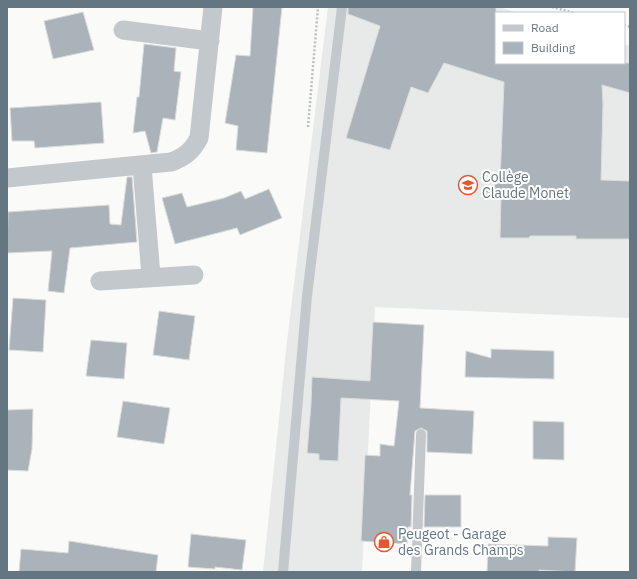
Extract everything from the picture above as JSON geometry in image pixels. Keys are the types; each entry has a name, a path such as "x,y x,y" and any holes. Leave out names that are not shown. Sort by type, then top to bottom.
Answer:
{"street":[{"path":"7,178 171,162 183,158 194,149 199,138 213,7"},
{"path":"123,30 210,41"},
{"path":"142,166 151,276"},
{"path":"100,281 151,276 194,275"}],"lane":[{"path":"283,572 307,296 342,7"},
{"path":"416,572 421,434"}],"path":[{"path":"552,7 571,12"}],"shaded area":[{"name":"Collège Claude Monet","path":"328,7 498,7 515,12 495,12 495,64 625,64 625,44 630,46 630,318 375,307 362,572 263,572 287,341"}],"building":[{"path":"253,7 282,7 267,153 236,150 238,126 225,123 236,55 250,56"},
{"path":"348,7 496,7 495,64 630,63 630,93 602,85 601,180 630,181 630,239 576,239 576,236 530,236 529,238 500,238 501,195 482,192 500,182 504,82 444,63 428,93 411,87 390,150 346,138 380,26 348,14"},
{"path":"83,12 94,50 53,59 44,21"},
{"path":"144,44 176,48 174,71 181,72 175,120 163,118 157,152 151,153 145,131 133,133 137,97 139,97"},
{"path":"101,102 104,143 35,148 34,141 12,141 10,108"},
{"path":"127,177 132,177 137,242 70,248 64,293 48,291 52,251 7,253 8,212 109,205 110,224 121,225"},
{"path":"269,189 282,218 240,235 237,228 175,244 162,198 182,193 187,207 224,198 241,191 245,199"},
{"path":"13,298 46,300 43,352 9,350"},
{"path":"159,311 195,316 189,360 153,355"},
{"path":"373,322 424,325 420,408 474,411 472,454 427,452 427,431 421,428 415,431 410,495 412,495 411,527 408,527 407,544 361,541 365,455 380,456 380,444 394,446 399,401 341,398 338,461 319,460 319,454 307,453 312,377 370,381"},
{"path":"91,340 127,343 124,379 86,376"},
{"path":"491,349 554,351 554,379 465,377 466,351 491,358"},
{"path":"123,401 170,408 164,444 117,437"},
{"path":"33,409 32,449 28,471 7,470 7,410"},
{"path":"533,421 564,422 564,460 533,459"},
{"path":"425,495 461,495 461,527 424,527"},
{"path":"191,534 246,540 242,570 215,567 215,569 188,567"},
{"path":"548,537 577,538 575,572 539,570 539,572 487,572 488,544 548,546"},
{"path":"69,541 158,555 156,572 19,572 21,549 68,553"}],"place":[{"name":"Collège Claude Monet","path":"468,185"},
{"name":"Peugeot - Garage des Grands Champs","path":"384,542"}]}
